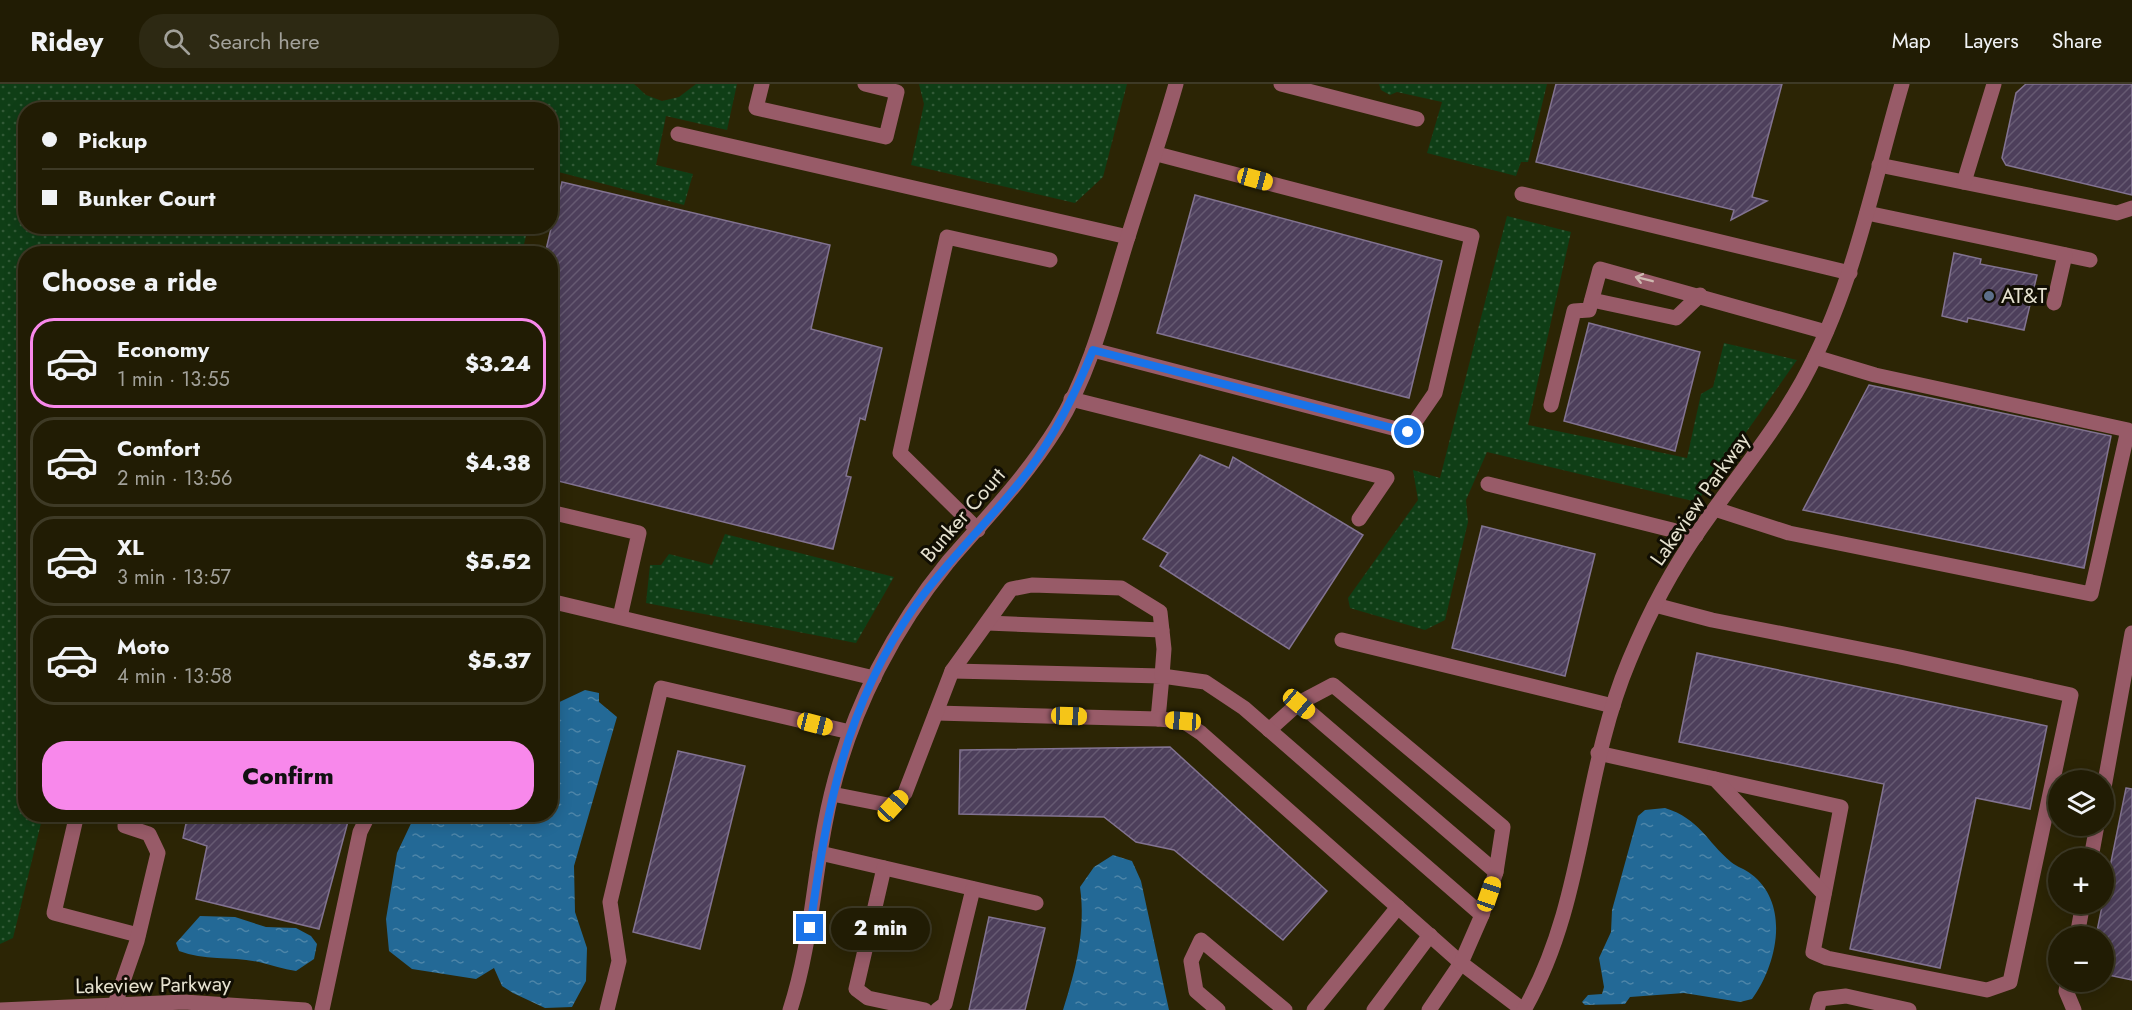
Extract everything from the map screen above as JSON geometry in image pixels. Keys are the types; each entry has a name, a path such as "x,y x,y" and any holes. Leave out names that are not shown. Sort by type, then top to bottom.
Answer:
{"street":[{"path":"762,84 756,108 886,136 897,92 865,84"},
{"name":"Bunker Court","path":"790,1010 810,928 820,853 832,795 850,732 873,678 914,608 947,563 1029,469 1071,399 1093,350 1128,237 1157,154 1176,84"},
{"path":"1281,84 1417,119"},
{"name":"Lakeview Parkway","path":"1524,1010 1536,990 1561,927 1574,875 1598,753 1628,664 1655,605 1696,536 1782,417 1815,357 1850,273 1902,84"},
{"path":"1964,182 1994,84"},
{"path":"678,134 1128,237"},
{"path":"1093,350 1408,432 1435,393 1472,236 1157,154"},
{"path":"1879,165 2117,213 2132,208"},
{"path":"1522,194 1850,273"},
{"path":"1867,213 2090,260"},
{"path":"978,530 900,453 947,237 1050,260"},
{"path":"2055,303 2065,255"},
{"path":"1551,405 1574,311 1589,310 1600,269 1700,295 1826,332"},
{"path":"1592,300 1676,318 1700,295"},
{"path":"1715,509 1789,532 2091,594 2128,430 1875,375 1815,357"},
{"path":"1071,399 1387,478 1359,519"},
{"path":"1488,484 1696,536"},
{"path":"558,514 639,533 620,617"},
{"path":"832,795 893,806 905,793 952,671 1011,589 1032,585 1121,588 1160,612 1162,676 1158,719"},
{"path":"558,603 873,678"},
{"path":"1598,753 1841,807 1813,952 1827,958 1987,990 2010,982 2071,695 1900,657 1712,620 1655,605"},
{"path":"987,623 1162,630"},
{"path":"2107,770 2132,633"},
{"path":"1342,640 1613,706"},
{"path":"952,671 1162,676 1205,682 1244,708 1482,915"},
{"path":"1269,730 1299,704 1333,685 1503,827 1496,872 1482,915 1461,963 1429,1010"},
{"path":"607,1010 619,962 610,902 661,688 850,732"},
{"path":"1299,704 1496,872"},
{"path":"936,713 1183,721 1201,733 1461,963 1524,1010"},
{"path":"1715,779 1824,894"},
{"path":"76,822 54,913 138,935"},
{"path":"113,1007 138,935 158,854 149,834 125,826 125,822"},
{"path":"322,1010 360,832 365,822"},
{"path":"820,853 1036,903"},
{"path":"884,868 856,989 868,998 925,1010"},
{"path":"937,1010 945,1004 973,889"},
{"path":"1314,1010 1398,907"},
{"path":"1374,1010 1430,935"},
{"path":"1218,1010 1196,991 1191,961 1201,940 1286,1010"},
{"path":"2066,992 2073,1010"},
{"path":"1817,1010 1820,999 1846,996 1909,1010"},
{"name":"Lakeview Parkway","path":"0,1010 113,1007 184,1002 305,1010"}],"green space":[{"path":"0,84 634,84 646,95 662,101 679,97 696,84 737,84 727,130 666,116 656,165 693,174 684,205 558,172 558,102 18,102 18,234 526,234 524,246 18,246 18,822 41,822 13,938 0,944"},
{"path":"919,84 1127,84 1103,177 1075,203 911,165 924,104"},
{"path":"1379,84 1547,84 1528,162 1521,162 1516,176 1427,153 1442,102 1397,92 1390,95 1381,90"},
{"path":"1507,216 1571,232 1528,425 1687,458 1701,394 1713,387 1724,343 1797,360 1697,502 1487,452 1466,500 1468,522 1445,620 1425,630 1350,608 1348,598 1418,500 1413,470 1440,478"},
{"path":"725,534 894,577 856,643 646,603 650,565 661,565 669,554 712,565"}],"water":[{"path":"585,690 599,693 599,702 617,717 574,866 575,912 587,948 586,981 572,1007 545,1008 502,986 494,968 476,979 412,969 389,951 386,919 397,853 412,822 558,822 558,703"},
{"path":"1665,808 1695,824 1722,854 1751,874 1764,887 1772,901 1776,935 1768,969 1752,999 1740,1002 1684,993 1630,997 1625,1004 1585,1005 1582,1002 1588,995 1602,994 1604,987 1599,958 1611,932 1612,910 1638,816 1645,810"},
{"path":"1113,855 1132,861 1141,881 1169,1010 1063,1010 1079,949 1082,919 1080,887 1094,867"},
{"path":"200,916 235,917 266,927 296,928 311,936 317,944 314,959 296,971 249,960 199,956 179,951 176,943"}],"building":[{"path":"1556,84 1782,84 1752,197 1767,201 1731,220 1734,210 1536,162"},
{"path":"2026,84 2132,84 2132,195 2006,165 2002,158 2016,93"},
{"path":"562,182 830,245 811,329 882,348 865,420 860,418 846,476 851,477 833,549 558,481 558,246 547,246 550,234 558,234 558,199"},
{"path":"1195,195 1442,261 1409,398 1157,333"},
{"name":"AT&T","path":"1954,253 1981,259 1980,264 2037,275 2024,330 1968,318 1967,322 1942,316"},
{"path":"1589,323 1700,352 1675,451 1564,421"},
{"path":"1869,385 2111,436 2084,568 1803,510"},
{"path":"1200,455 1229,468 1233,457 1363,535 1289,649 1160,566 1168,553 1143,539"},
{"path":"1482,526 1595,554 1565,676 1452,648"},
{"path":"1697,653 2047,726 2030,809 1976,798 1940,968 1850,949 1884,784 1679,742"},
{"path":"1170,747 1327,891 1283,940 1174,850 1136,842 1104,817 959,814 960,750"},
{"path":"678,751 745,766 700,949 633,932"},
{"path":"2126,788 2132,789 2132,980 2114,976 2114,926 2098,926 2100,914 2114,914 2114,848"},
{"path":"186,822 348,822 319,929 196,899 207,846 183,838"},
{"path":"989,917 1045,928 1025,1010 969,1010"}],"place":[{"name":"AT&T","path":"1989,296"}],"route":[{"path":"810,928 825,824 840,762 853,724 878,669 914,608 947,563 996,511 1029,469 1058,424 1082,378 1093,350 1408,432"}]}
